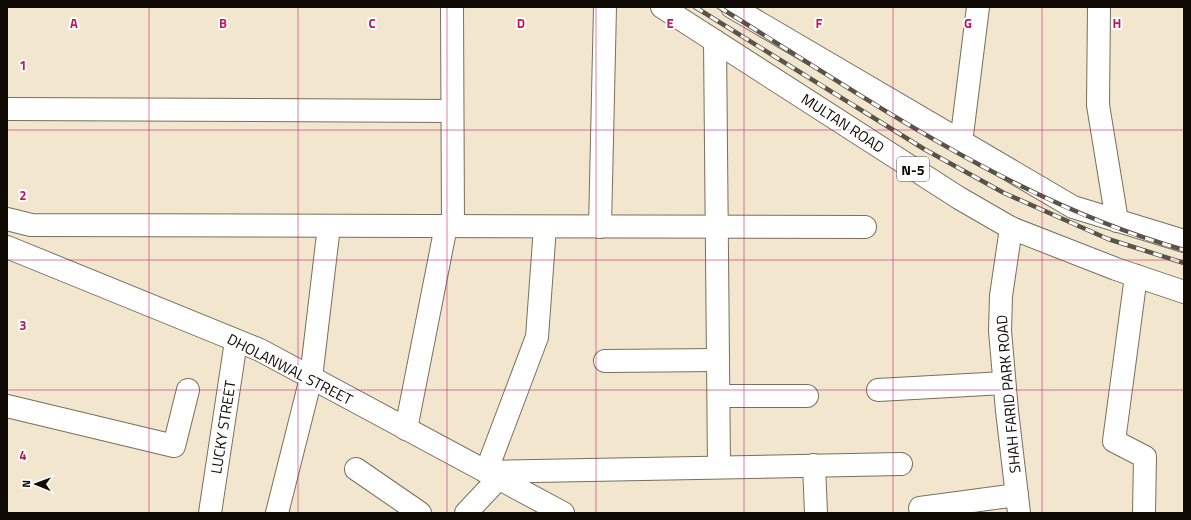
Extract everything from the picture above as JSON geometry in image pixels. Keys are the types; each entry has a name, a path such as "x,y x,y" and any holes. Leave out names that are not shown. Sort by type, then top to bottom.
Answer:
{"street":[{"path":"406,429 449,226 452,112 452,7"},
{"path":"600,227 605,7"},
{"name":"MULTAN ROAD","path":"662,7 959,198 1011,228 1136,276 1184,292"},
{"path":"732,7 1072,207 1184,241"},
{"path":"961,143 978,7"},
{"path":"1099,7 1098,105 1117,221"},
{"path":"716,41 719,467"},
{"path":"7,109 452,112"},
{"path":"7,219 31,225 866,227"},
{"path":"277,513 310,378 329,226"},
{"path":"466,513 492,476 537,337 545,227"},
{"name":"SHAH FARID PARK ROAD","path":"1011,228 1001,296 1000,331 1004,383 1018,504"},
{"name":"DHOLANWAL STREET","path":"7,247 260,350 492,476 525,503 563,513"},
{"path":"1136,276 1114,441 1145,457 1144,513"},
{"name":"LUCKY STREET","path":"210,513 236,341"},
{"path":"605,361 718,360"},
{"path":"878,390 1004,383"},
{"path":"7,406 174,446 188,390"},
{"path":"719,396 807,396"},
{"path":"492,476 719,467 901,464"},
{"path":"814,465 816,513"},
{"path":"356,469 420,513"},
{"path":"920,508 1018,504"}],"railway":[{"path":"695,7 924,149 1004,193 1108,239 1184,263"},
{"path":"719,7 887,112 1001,176 1061,205 1121,230 1184,250"}]}
